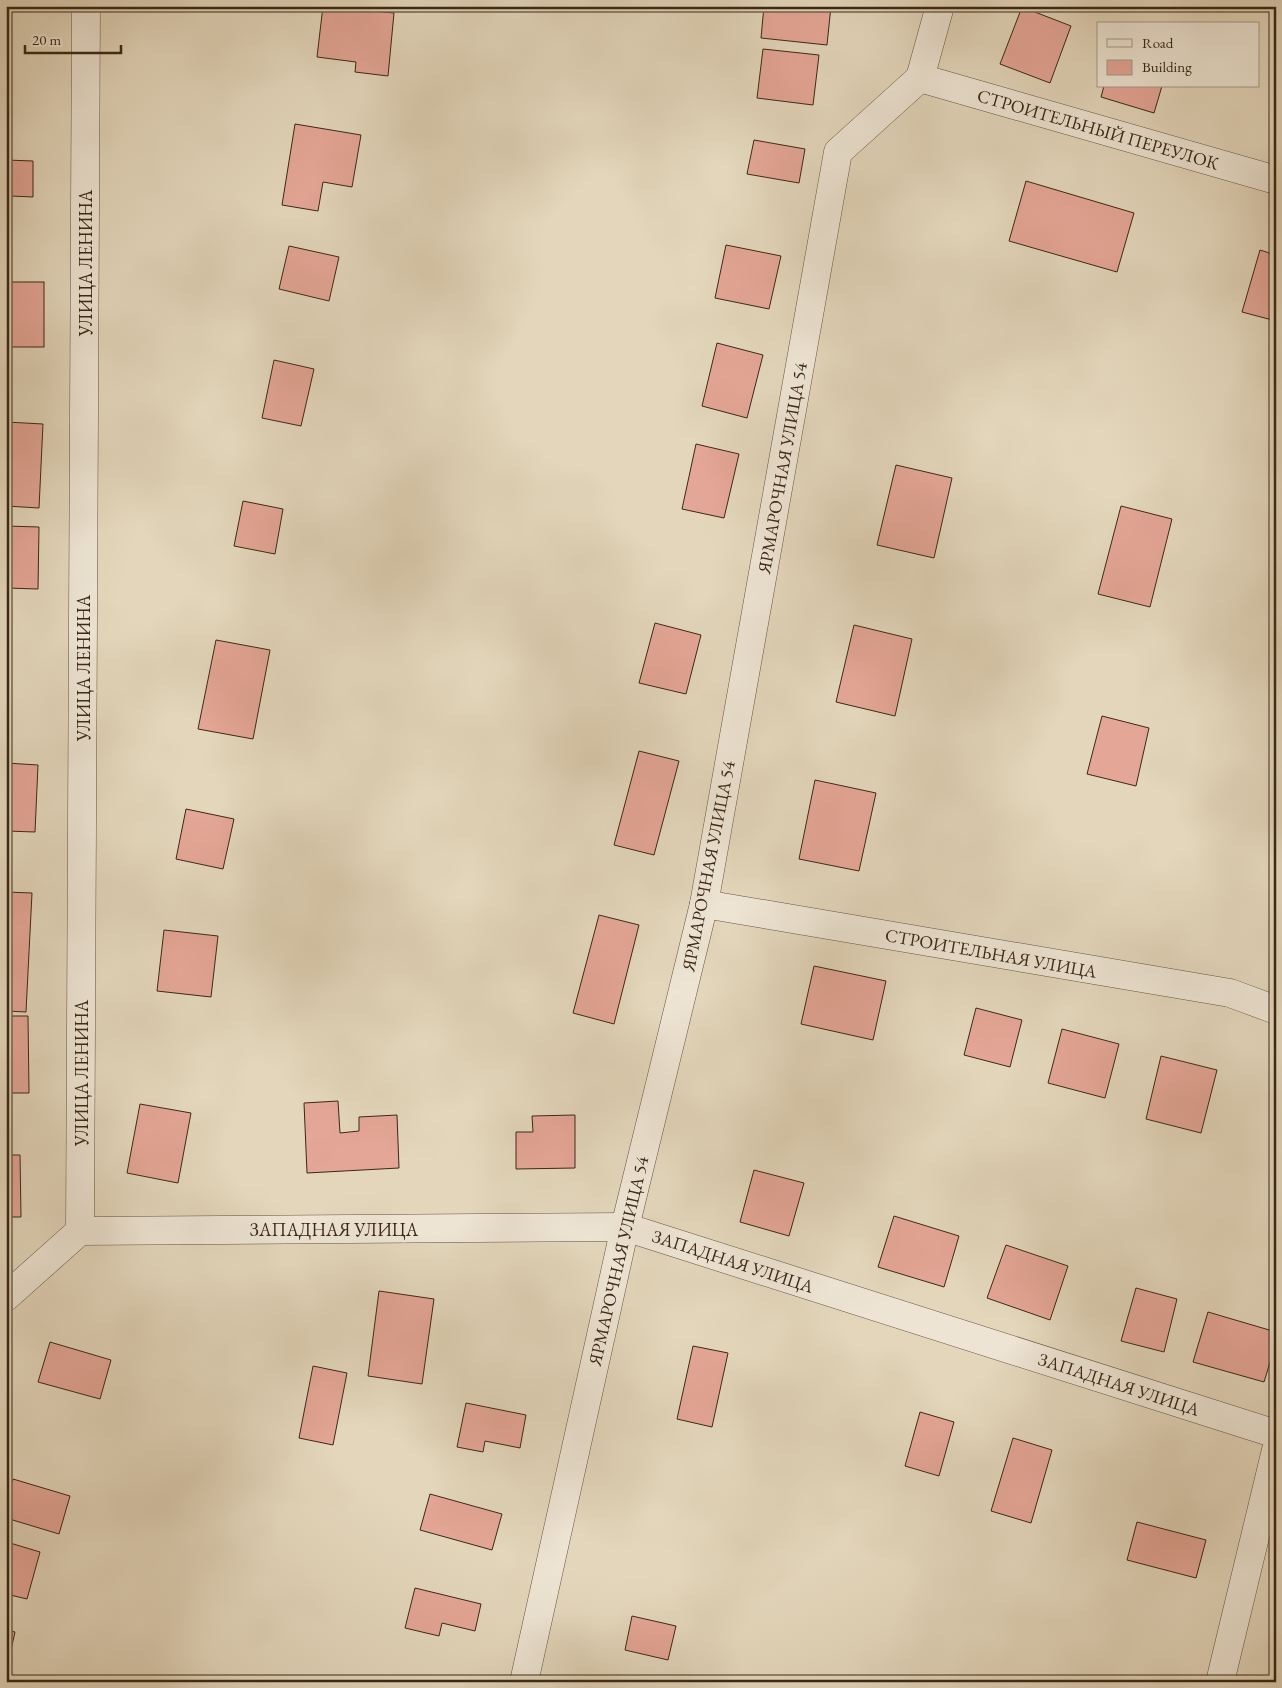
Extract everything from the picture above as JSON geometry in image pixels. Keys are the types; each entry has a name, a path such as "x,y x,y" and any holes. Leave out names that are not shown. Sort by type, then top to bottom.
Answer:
{"street":[{"name":"УЛИЦА ЛЕНИНА","path":"80,1231 86,6"},
{"path":"920,78 940,6"},
{"name":"СТРОИТЕЛЬНЫЙ ПЕРЕУЛОК","path":"920,78 1276,180"},
{"name":"ЯРМАРОЧНАЯ УЛИЦА 54","path":"524,1682 625,1227 704,904 838,152 920,78"},
{"name":"СТРОИТЕЛЬНАЯ УЛИЦА","path":"704,904 1230,994 1276,1010"},
{"name":"ЗАПАДНАЯ УЛИЦА","path":"80,1231 625,1227 1276,1434"},
{"path":"6,1297 80,1231"},
{"path":"1220,1682 1276,1450"}],"building":[{"path":"323,6 394,13 388,76 355,72 356,62 317,57"},
{"path":"764,6 831,6 827,45 761,38"},
{"path":"1022,7 1071,26 1050,83 1000,64"},
{"path":"763,49 819,55 813,105 757,98"},
{"path":"1103,88 1161,88 1154,113 1101,97"},
{"path":"295,124 361,135 352,187 323,182 318,211 282,205"},
{"path":"754,140 805,149 799,183 747,174"},
{"path":"6,160 33,161 33,197 11,196 11,218 6,218"},
{"path":"1026,181 1134,213 1117,272 1009,241"},
{"path":"726,245 781,256 769,309 715,298"},
{"path":"289,246 339,257 329,301 279,289"},
{"path":"1260,250 1276,255 1276,321 1242,312"},
{"path":"6,282 44,282 44,347 6,347"},
{"path":"717,343 763,355 747,418 702,406"},
{"path":"274,360 314,369 301,426 262,418"},
{"path":"6,422 43,424 39,508 6,506"},
{"path":"696,444 739,454 724,518 682,509"},
{"path":"896,465 952,478 934,558 877,545"},
{"path":"243,501 283,509 275,554 234,546"},
{"path":"1121,506 1172,519 1150,607 1098,594"},
{"path":"6,526 39,527 38,589 6,588"},
{"path":"655,623 701,635 686,694 639,683"},
{"path":"854,625 912,639 895,716 836,702"},
{"path":"216,640 270,650 253,739 198,729"},
{"path":"1102,716 1149,728 1136,786 1087,774"},
{"path":"639,751 679,761 654,855 614,845"},
{"path":"6,763 38,765 35,832 6,831"},
{"path":"815,780 876,793 859,871 799,859"},
{"path":"186,809 234,819 223,869 176,859"},
{"path":"6,892 32,893 26,1012 6,1011"},
{"path":"599,915 639,925 614,1024 573,1013"},
{"path":"164,930 218,936 211,997 157,991"},
{"path":"814,966 886,981 873,1040 801,1024"},
{"path":"976,1008 1022,1020 1010,1067 964,1055"},
{"path":"6,1016 28,1016 29,1093 6,1093"},
{"path":"1062,1029 1119,1044 1105,1098 1048,1083"},
{"path":"1161,1056 1217,1070 1201,1133 1146,1119"},
{"path":"338,1101 340,1133 359,1131 359,1117 397,1115 399,1168 307,1173 304,1103"},
{"path":"140,1104 191,1113 178,1183 127,1173"},
{"path":"575,1115 575,1168 516,1169 516,1132 533,1132 532,1116"},
{"path":"6,1155 20,1155 21,1217 6,1217"},
{"path":"754,1170 804,1183 789,1236 740,1222"},
{"path":"894,1216 959,1236 944,1287 878,1267"},
{"path":"1006,1245 1068,1266 1050,1320 987,1298"},
{"path":"1136,1288 1177,1299 1164,1352 1121,1341"},
{"path":"379,1291 434,1299 422,1384 368,1376"},
{"path":"1208,1312 1276,1332 1276,1343 1264,1382 1193,1362"},
{"path":"50,1342 111,1360 100,1399 38,1382"},
{"path":"693,1346 728,1353 712,1427 677,1419"},
{"path":"313,1366 347,1373 333,1445 299,1438"},
{"path":"466,1403 526,1415 520,1448 485,1441 483,1452 457,1447"},
{"path":"920,1412 954,1422 939,1476 905,1466"},
{"path":"1013,1438 1052,1450 1031,1523 991,1511"},
{"path":"13,1479 70,1496 59,1534 6,1518 6,1501"},
{"path":"430,1494 502,1514 492,1550 420,1530"},
{"path":"1137,1522 1206,1540 1196,1578 1127,1560"},
{"path":"10,1543 40,1552 27,1599 6,1594 6,1554"},
{"path":"415,1588 481,1604 475,1631 442,1623 439,1636 405,1628"},
{"path":"632,1616 676,1626 668,1660 625,1650"},
{"path":"6,1630 15,1632 6,1672"}]}
